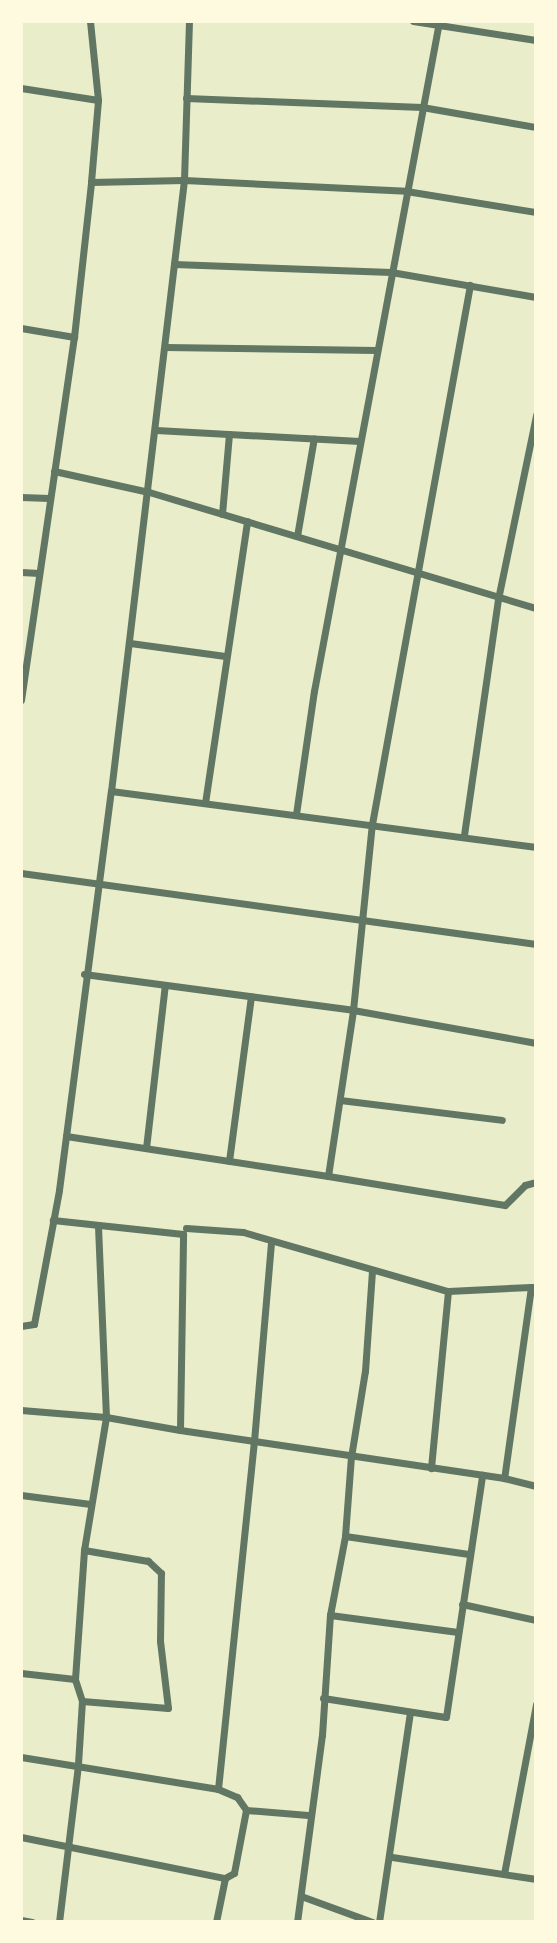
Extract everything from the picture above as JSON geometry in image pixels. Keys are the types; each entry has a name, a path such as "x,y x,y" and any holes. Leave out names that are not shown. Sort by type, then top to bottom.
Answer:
{"street":[{"path":"21,700 25,647 39,573 74,337 91,183 98,100 90,21"},
{"path":"21,1326 34,1324 53,1220 66,1136 84,974 101,885 184,180 188,21"},
{"path":"413,21 536,40"},
{"path":"296,814 340,549 439,23"},
{"path":"21,88 98,100"},
{"path":"186,98 422,107 536,127"},
{"path":"91,183 184,180 406,191 536,212"},
{"path":"174,264 391,272 536,297"},
{"path":"328,1176 354,1010 372,824 414,574 470,285"},
{"path":"21,328 74,337"},
{"path":"165,347 376,350"},
{"path":"464,835 498,599 536,415"},
{"path":"156,430 360,441"},
{"path":"222,514 229,434"},
{"path":"297,536 314,439"},
{"path":"54,471 149,492 414,574 536,608"},
{"path":"21,498 49,498"},
{"path":"205,803 247,521"},
{"path":"21,572 39,573"},
{"path":"130,643 225,656"},
{"path":"111,791 464,835 536,848"},
{"path":"21,873 363,918 536,944"},
{"path":"84,974 354,1010 536,1043"},
{"path":"146,1148 165,985"},
{"path":"229,1161 251,996"},
{"path":"340,1100 502,1120"},
{"path":"66,1136 505,1205 526,1185 536,1182"},
{"path":"53,1220 183,1234 180,1430"},
{"path":"59,1922 78,1764 82,1701 75,1679 84,1550 106,1417 98,1224"},
{"path":"186,1228 243,1232 271,1244 448,1291 533,1287 504,1478"},
{"path":"218,1789 254,1441 271,1244"},
{"path":"297,1922 308,1815 322,1735 330,1615 345,1536 351,1457 365,1371 372,1270"},
{"path":"431,1468 448,1291"},
{"path":"21,1410 106,1417 351,1457 504,1478 536,1486"},
{"path":"323,1698 446,1717 482,1475"},
{"path":"21,1495 90,1504"},
{"path":"345,1536 469,1554"},
{"path":"82,1701 168,1708 160,1641 161,1573 148,1561 84,1550"},
{"path":"462,1604 536,1620"},
{"path":"330,1615 458,1632"},
{"path":"21,1674 75,1679"},
{"path":"505,1874 536,1704"},
{"path":"379,1922 392,1857 410,1713"},
{"path":"21,1757 78,1764 218,1789 237,1797 246,1810 234,1873 225,1878 21,1837"},
{"path":"246,1810 308,1815"},
{"path":"392,1857 536,1879"},
{"path":"216,1922 225,1878"},
{"path":"301,1896 372,1922"},
{"path":"21,1920 32,1922"}]}
